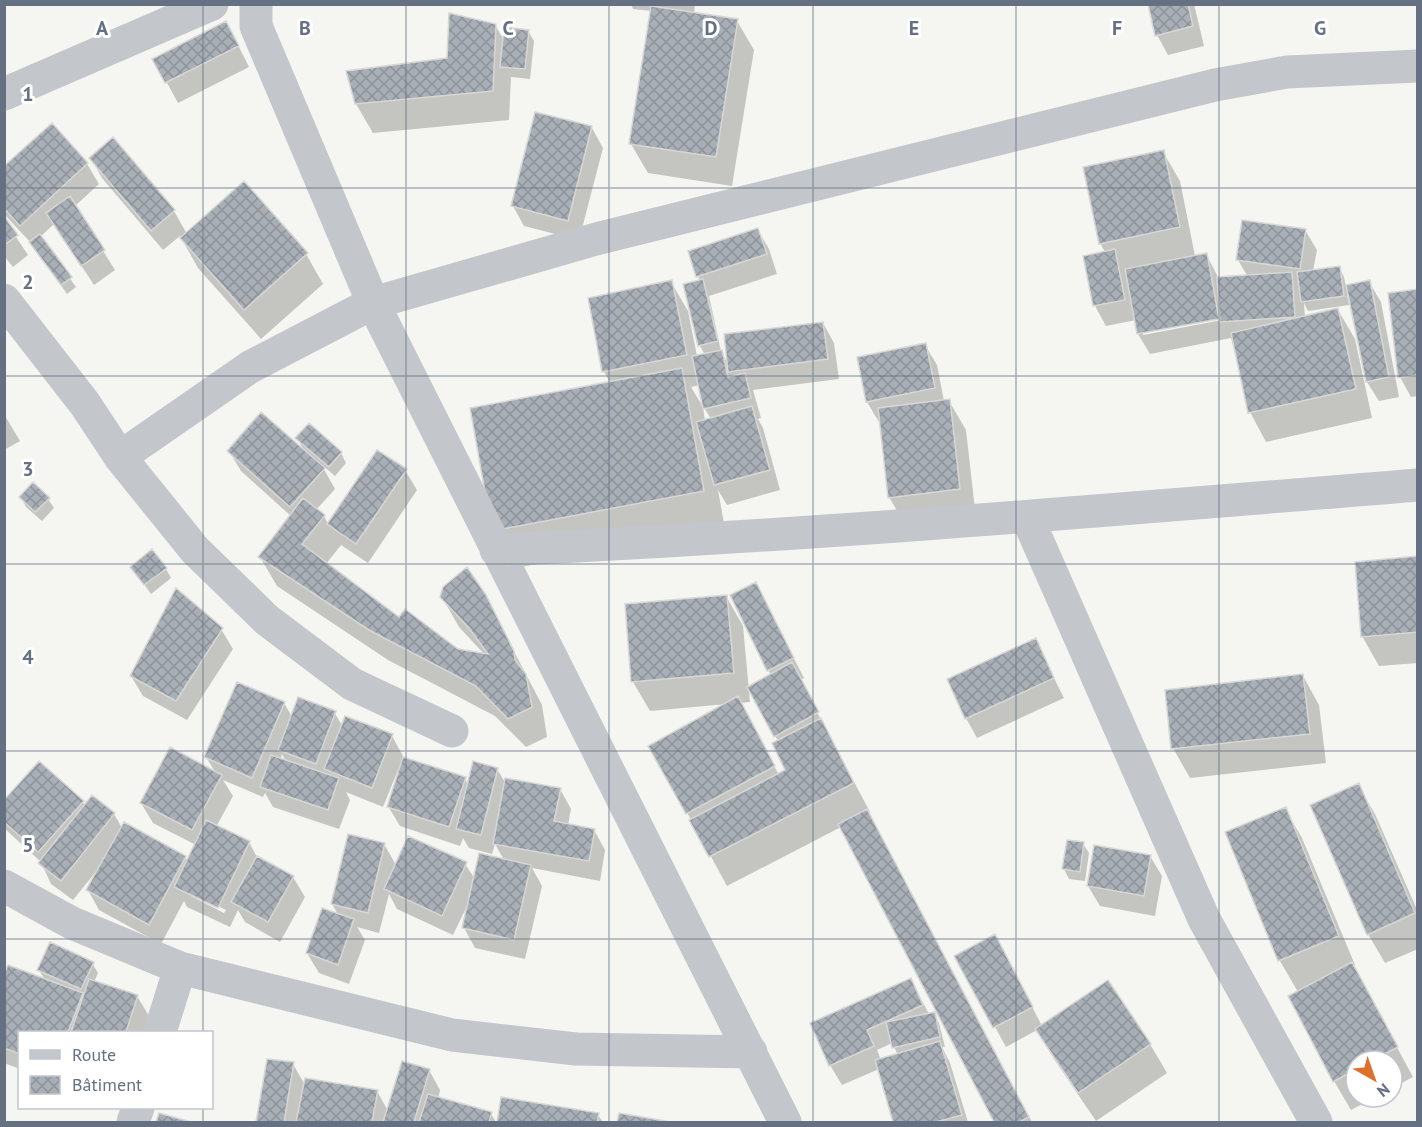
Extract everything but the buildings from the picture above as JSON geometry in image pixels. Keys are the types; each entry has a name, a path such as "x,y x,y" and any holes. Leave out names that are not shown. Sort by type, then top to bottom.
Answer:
{"street":[{"path":"4,94 212,4"},
{"path":"256,4 256,26 373,303 785,1122"},
{"path":"120,457 250,367 373,303 596,239 1215,85 1287,72 1418,66"},
{"path":"4,300 85,404 120,457 195,550 267,620 352,684 452,731"},
{"path":"496,550 648,543 1027,517 1418,485"},
{"path":"1027,517 1204,919 1316,1122"},
{"path":"4,886 72,923 180,968 453,1035 576,1049 751,1052"},
{"path":"160,1031 180,968"}]}
